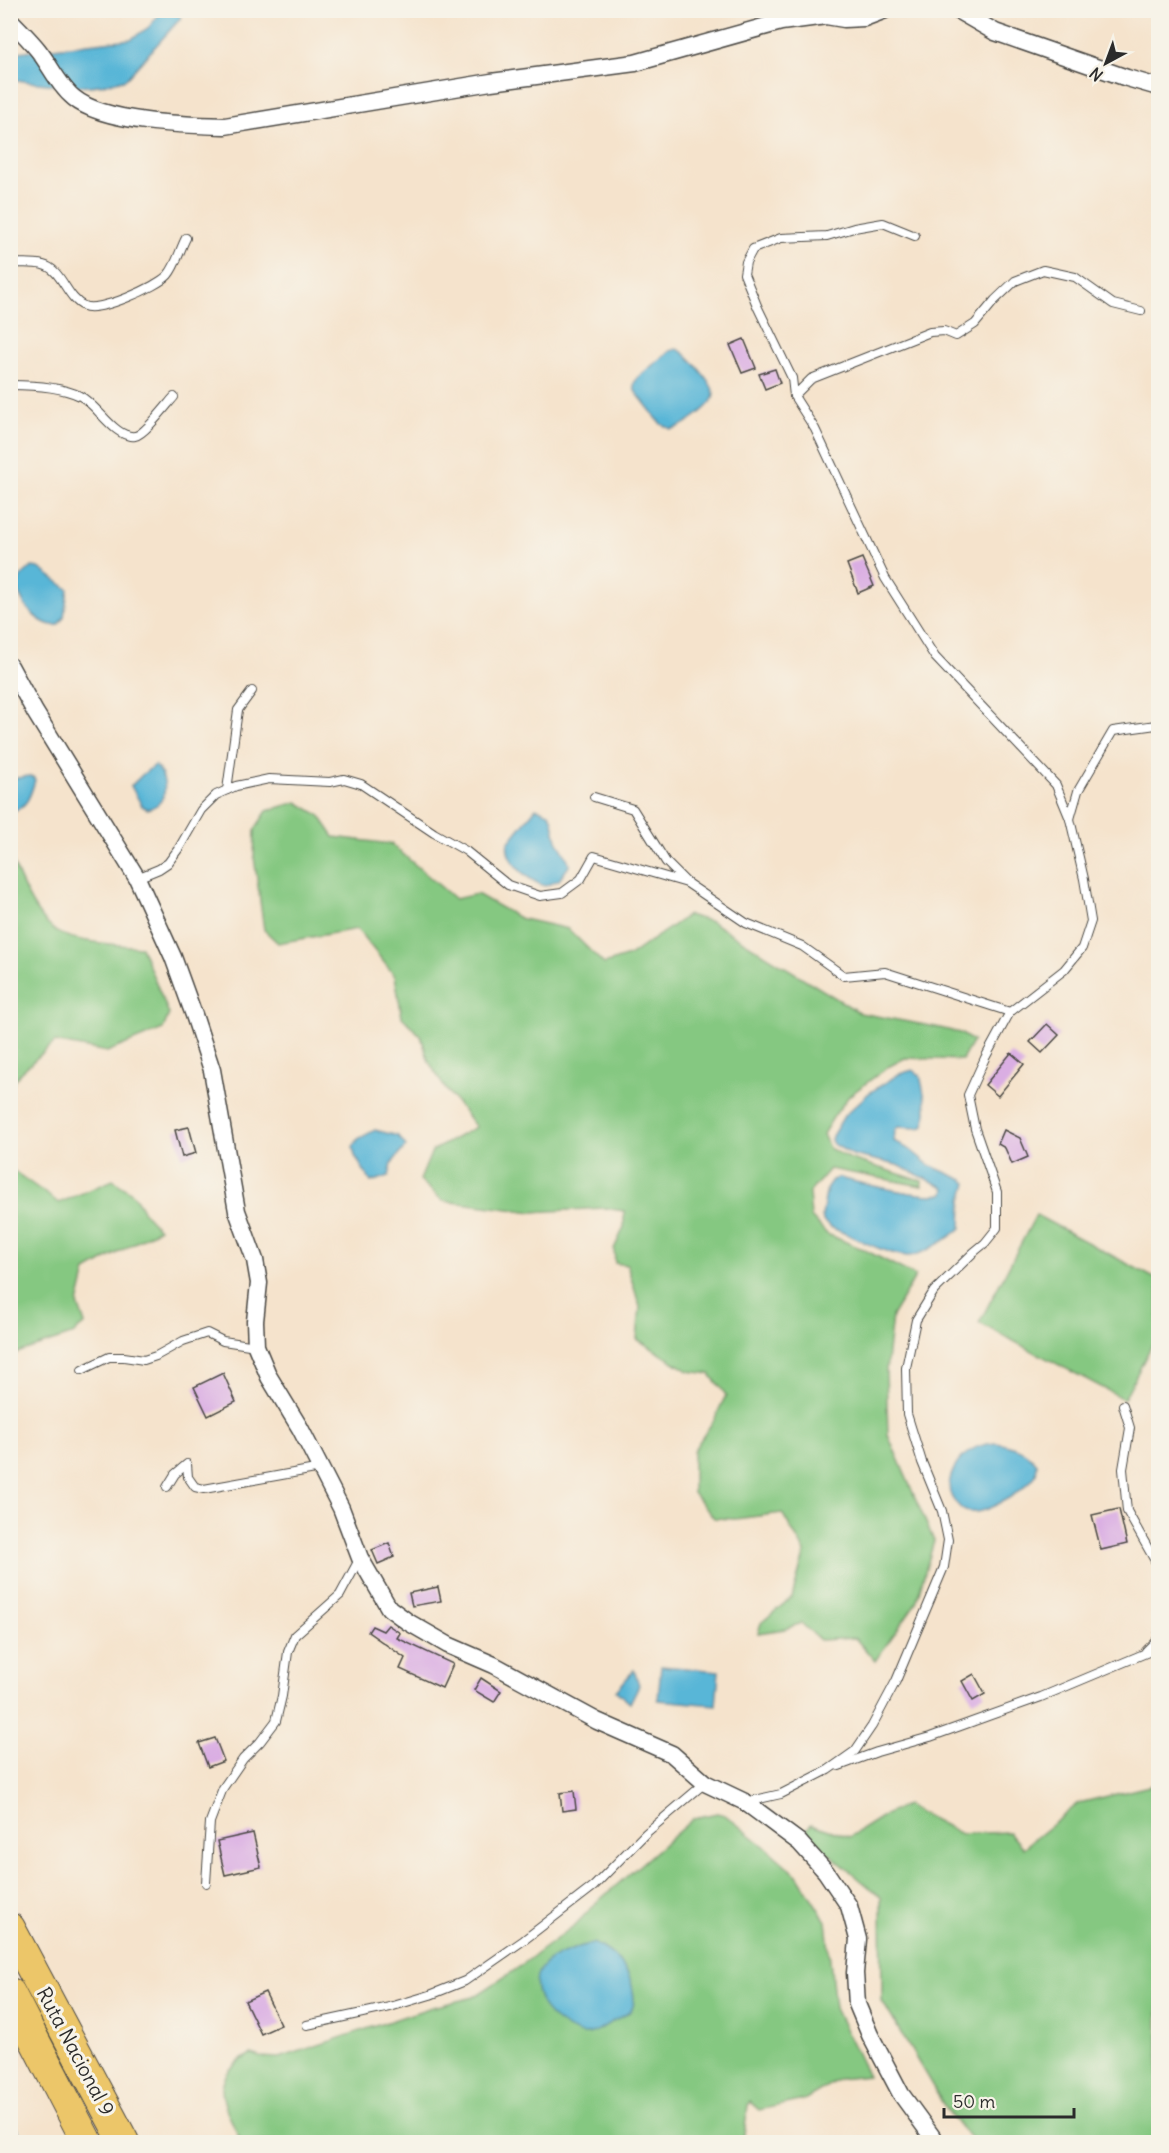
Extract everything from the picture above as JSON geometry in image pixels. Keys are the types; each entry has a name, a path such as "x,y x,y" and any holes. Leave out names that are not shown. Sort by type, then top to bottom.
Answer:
{"highway":[{"name":"Ruta Nacional 9","path":"10,1928 124,2142"},
{"name":"Ruta Nacional 9","path":"10,1993 87,2142"}],"street":[{"path":"10,20 38,50 74,99 104,113 137,119 225,126 491,82 635,63 781,22 826,16 844,19 864,18 885,10"},
{"path":"957,10 995,32 1158,87"},
{"path":"10,666 35,712 137,878 173,957 212,1070 237,1211 255,1260 259,1283 255,1321 256,1346 269,1377 300,1428 341,1508 360,1558 389,1608 448,1645 494,1665 597,1721 672,1754 705,1783 745,1802 799,1842 826,1872 849,1906 858,1939 855,1973 856,2004 901,2094 936,2142"}],"lane":[{"path":"828,1770 855,1751 872,1725 896,1681 944,1567 948,1540 942,1511 922,1462 907,1414 906,1368 916,1320 934,1291 985,1244 997,1228 997,1192 975,1129 968,1095 1010,1012 1064,970 1082,948 1091,921 1070,819 1056,785 935,657 885,578 815,429 794,396 792,378 744,274 746,262 753,249 781,238 827,236 883,223 915,236"},
{"path":"10,263 45,265 60,278 70,296 84,307 98,307 151,288 168,275 186,238"},
{"path":"794,396 811,379 930,332 944,331 956,336 975,324 1015,281 1043,270 1075,277 1113,304 1141,311"},
{"path":"10,385 57,390 80,396 92,404 113,427 127,436 137,436 147,430 156,416 174,397"},
{"path":"227,790 238,710 252,691"},
{"path":"1070,819 1078,791 1113,731 1156,725"},
{"path":"137,878 168,863 201,810 216,795 269,779 330,782 344,779 361,784 434,834 466,851 508,885 540,896 562,893 581,879 594,856 687,883"},
{"path":"594,797 633,809 666,862 687,883 747,923 802,946 844,975 885,972 1010,1012"},
{"path":"82,1370 109,1357 144,1360 183,1341 207,1333 223,1341 256,1346"},
{"path":"1123,1405 1130,1428 1123,1469 1127,1511 1158,1566"},
{"path":"167,1487 175,1474 187,1464 188,1477 195,1487 204,1489 321,1468"},
{"path":"207,1883 210,1822 223,1788 243,1759 276,1721 288,1652 295,1635 340,1595 360,1558"},
{"path":"1141,1655 1158,1639 1158,1635"},
{"path":"745,1802 781,1794 828,1770 877,1752 930,1737 1041,1697 1158,1648"},
{"path":"1141,1655 1158,1656"},
{"path":"307,2025 390,2007 465,1981 524,1940 594,1886 646,1833 705,1783"}],"green space":[{"path":"297,802 319,815 334,837 391,844 455,899 477,894 519,918 568,929 604,964 629,956 688,915 712,922 860,1013 936,1027 960,1033 973,1041 962,1060 905,1058 888,1067 849,1096 823,1134 829,1148 848,1158 922,1181 922,1186 830,1169 809,1193 811,1217 827,1234 916,1276 892,1316 886,1371 888,1435 934,1541 916,1603 875,1661 855,1638 820,1640 801,1623 785,1629 758,1633 761,1623 792,1597 805,1552 782,1513 735,1519 714,1518 693,1493 693,1451 714,1420 726,1395 710,1374 688,1371 637,1339 640,1307 627,1265 615,1263 614,1249 624,1227 624,1211 604,1208 533,1212 443,1201 420,1180 432,1151 476,1127 445,1088 429,1062 421,1036 402,1017 395,976 357,929 278,943 264,930 254,857 255,829 267,811"},
{"path":"11,858 34,906 54,930 83,940 141,947 169,1014 163,1029 107,1052 55,1042 20,1073 11,1086"},
{"path":"11,1169 59,1203 113,1180 133,1194 146,1215 159,1229 86,1271 78,1304 85,1324 71,1335 11,1355"},
{"path":"1036,1215 1158,1280 1158,1333 1124,1399 979,1323"},
{"path":"1158,1784 1158,2142 974,2142 949,2114 882,2001 881,1897 804,1833 811,1824 850,1837 883,1816 906,1805 961,1834 1009,1832 1023,1848 1079,1803"},
{"path":"717,1813 725,1815 797,1875 826,1921 835,2008 868,2076 839,2079 804,2100 759,2110 750,2102 743,2142 241,2142 222,2093 227,2073 236,2063 251,2054 280,2058 429,2008 474,1997 515,1970 576,1924 596,1903 694,1818"}],"water":[{"path":"162,11 181,11 180,19 126,79 83,86 54,85 11,79 10,53 131,39 149,27"},
{"path":"676,349 686,355 699,369 714,395 708,405 696,416 671,429 661,424 635,391 634,384 637,378 670,351"},
{"path":"32,567 39,568 68,589 64,617 58,625 51,625 37,618 30,612 20,596 18,589 20,579"},
{"path":"155,765 163,778 163,797 160,802 147,809 142,806 131,786"},
{"path":"29,776 35,780 30,795 25,804 11,811 11,779"},
{"path":"536,808 549,813 552,818 557,840 569,866 559,880 545,886 525,875 514,863 508,850 508,843"},
{"path":"913,1070 920,1075 925,1101 925,1121 923,1127 898,1127 895,1130 894,1141 912,1151 929,1165 967,1183 962,1200 961,1228 927,1250 908,1256 879,1248 830,1227 823,1221 822,1216 827,1187 832,1180 839,1178 910,1193 936,1195 944,1193 945,1189 942,1186 897,1165 853,1155 833,1144 831,1140 844,1116 869,1093 899,1074"},
{"path":"375,1130 398,1136 406,1146 392,1163 389,1176 371,1182 355,1156 353,1147 358,1139"},
{"path":"996,1443 1014,1447 1028,1455 1037,1464 1036,1475 1028,1484 996,1505 980,1511 965,1511 953,1499 950,1492 949,1484 954,1469 958,1462 973,1449"},
{"path":"661,1666 719,1671 716,1705 658,1700"},
{"path":"634,1670 639,1685 630,1703 616,1691"},
{"path":"594,1943 608,1951 625,1968 631,1983 634,2002 632,2009 626,2015 595,2032 584,2034 567,2028 546,2010 536,1986 539,1971 543,1965 558,1955"}],"building":[{"path":"744,339 756,368 742,373 730,345"},
{"path":"775,369 780,383 765,389 759,374"},
{"path":"862,558 874,586 858,593 847,564"},
{"path":"1047,1024 1059,1035 1042,1053 1030,1042"},
{"path":"1011,1053 1024,1064 998,1096 985,1085"},
{"path":"189,1127 196,1153 182,1157 175,1130"},
{"path":"1004,1130 1020,1138 1028,1157 1012,1164 1005,1148 998,1144"},
{"path":"223,1373 236,1402 208,1416 194,1387"},
{"path":"1119,1509 1127,1544 1101,1550 1092,1515"},
{"path":"389,1543 394,1557 378,1564 372,1550"},
{"path":"438,1587 441,1601 412,1606 409,1593"},
{"path":"388,1625 400,1633 397,1638 453,1664 442,1688 400,1669 405,1658 368,1632 372,1626 383,1631"},
{"path":"974,1674 985,1694 973,1701 962,1681"},
{"path":"481,1678 501,1691 494,1702 474,1690"},
{"path":"215,1738 224,1761 208,1767 199,1743"},
{"path":"574,1791 576,1809 562,1811 560,1793"},
{"path":"253,1833 261,1867 225,1875 217,1841"},
{"path":"265,1992 281,2025 261,2034 245,2001"}],"waterway":[{"path":"10,2133 15,2142"}]}
